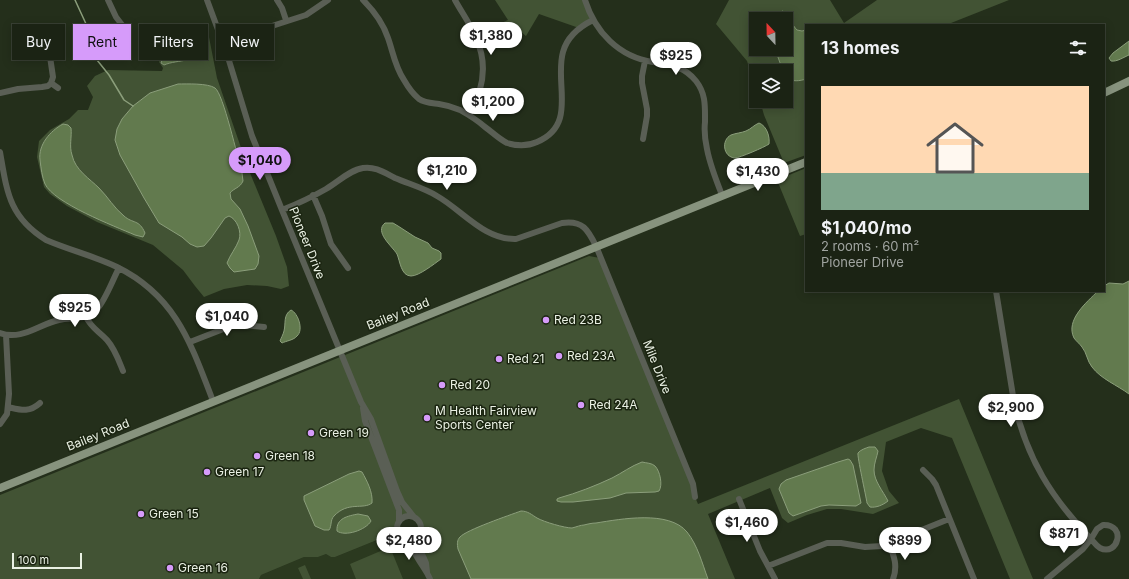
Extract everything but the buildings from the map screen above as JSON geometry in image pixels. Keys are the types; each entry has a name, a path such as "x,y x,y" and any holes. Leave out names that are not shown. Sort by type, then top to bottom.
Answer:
{"main road":[{"path":"1105,93 1129,81"},
{"name":"Bailey Road","path":"0,488 805,162"}],"street":[{"path":"108,0 116,17 121,24"},
{"name":"Pioneer Drive","path":"207,0 216,24"},
{"path":"277,0 282,8 286,20"},
{"path":"274,25 286,20 306,15 328,0"},
{"path":"363,0 379,19 388,36 399,71 414,94 425,102 454,108 469,115 501,139 516,145 530,144 543,139 549,135 558,122 563,107 561,60 565,45 579,28 593,20"},
{"path":"455,0 476,37 482,58 483,79 481,88 475,106 469,115"},
{"path":"585,0 593,20 612,43 629,54 645,61 670,64 678,67 691,75 700,86 706,107 705,130 707,148 722,196"},
{"path":"50,60 53,77 51,84"},
{"name":"Pioneer Drive","path":"229,60 252,136 361,402 371,418 398,495 414,517"},
{"path":"643,138 647,116 642,83 645,61"},
{"path":"0,93 51,84 58,88"},
{"path":"0,152 10,200 17,214 28,228 50,242 119,268 140,280 159,296 179,322 190,342 213,401"},
{"name":"Mile Drive","path":"282,210 313,195 356,170 361,168 372,168 436,195 483,229 502,238 516,239 562,222 580,224 588,231 596,246 693,484 695,498"},
{"path":"313,195 322,216 331,244 348,268"},
{"path":"0,424 7,414 9,394 3,334 20,335 58,320 76,319 92,314 100,306 119,268"},
{"path":"996,292 1014,402 1026,442 1036,466 1050,491 1070,516 1091,539 1098,546 1109,549 1115,545 1118,538 1114,528 1107,525 1100,527 1097,529 1091,539 1084,549 1048,579"},
{"path":"86,317 92,326 108,341 123,371"},
{"path":"190,342 231,326 244,324 264,327"},
{"name":"Pioneer Drive","path":"361,402 365,421 399,510 399,521"},
{"path":"8,407 28,410 36,407 40,403"},
{"path":"923,470 934,482 974,579"},
{"path":"738,498 758,546 775,579"},
{"path":"427,572 426,563 419,546 419,535 421,530 419,521 414,517 404,516 399,521 397,532 412,548 430,579"},
{"path":"768,566 827,544 841,543 868,548 880,546 949,519"},
{"path":"404,539 412,539 419,535"},
{"path":"889,543 896,563 896,571 893,579"}],"shaded area":[{"path":"495,0 585,0 593,20 579,28 539,14 526,36 512,25 477,40 475,35 508,20"},
{"path":"729,0 830,0 844,23 877,0 1009,0 949,24 805,24 805,155 784,163 762,108 793,108 793,64 749,64 749,67 747,61 716,24"},
{"path":"793,25 797,30 805,30 805,79 793,80 793,64 780,64 778,56 793,56"},
{"path":"208,32 217,78 248,168 287,267 289,286 281,289 267,286 247,285 224,289 204,297 183,270 153,245 97,222 67,206 50,194 44,187 37,157 39,141 50,130 69,119 78,110 88,110 93,97 87,86 95,76 108,70 162,71 163,68 159,62 160,60 208,60"},
{"path":"1129,41 1129,55 1118,60 1111,61 1109,58 1113,53"},
{"path":"162,60 188,60 164,65 161,63"},
{"path":"178,84 212,86 215,88 222,101 234,141 243,181 230,193 231,199 240,209 259,256 258,264 255,269 234,272 227,263 240,237 236,223 229,216 225,218 204,246 197,247 190,244 182,237 159,223 120,155 115,140 117,129 122,119 133,106 150,93"},
{"path":"759,123 762,124 767,132 769,144 737,158 728,155 725,144 728,137 733,134 746,131"},
{"path":"63,124 68,125 71,128 71,152 79,170 102,191 120,213 136,222 143,229 145,233 143,237 113,226 72,206 60,199 45,184 40,160 41,149 49,135"},
{"path":"805,168 805,234 800,236 777,180"},
{"path":"385,223 393,223 415,237 428,243 432,248 441,253 441,259 418,274 411,276 405,274 401,268 397,254 383,235 382,227"},
{"name":"M Health Fairview Sports Center","path":"589,256 600,258 693,484 695,497 698,504 959,399 1033,579 1010,579 952,438 921,428 886,442 882,471 889,491 899,503 873,514 841,509 827,509 788,523 782,518 770,488 708,514 735,579 430,579 419,549 421,525 418,520 412,516 404,516 394,527 377,540 335,557 331,557 326,554 318,557 304,557 261,575 259,579 0,579 0,495"},
{"path":"1129,281 1129,394 1104,378 1090,365 1084,349 1074,338 1072,331 1072,325 1078,312 1097,292 1105,292 1105,285 1109,283 1123,284"},
{"path":"291,310 298,318 300,330 296,337 282,343 280,341 284,331 286,317 288,312"},
{"path":"869,447 875,447 878,451 874,465 874,474 888,501 875,507 870,507 867,503 858,456 860,451"},
{"path":"848,459 853,465 861,503 856,506 821,506 793,516 789,513 779,489 781,484 786,480"},
{"path":"642,462 652,464 657,468 661,482 659,491 626,493 610,498 573,502 557,501 559,498 606,481"},
{"path":"359,471 362,472 369,487 372,495 372,503 364,506 350,507 339,511 331,521 329,530 324,530 315,526 304,500 304,496 349,474"},
{"path":"521,511 528,512 540,520 549,523 572,528 592,523 631,518 657,518 669,521 679,525 691,537 708,579 471,579 458,549 459,538 479,527"},
{"path":"358,514 368,516 371,521 365,527 355,532 341,533 337,531 338,523 343,518"},
{"path":"389,537 402,538 430,579 259,579 261,575 304,557 318,557 326,554 331,557 335,557 377,540"},
{"path":"390,547 403,579 356,579 350,564"},
{"path":"305,565 311,579 303,579 298,568"}],"waterway":[{"path":"75,0 87,26 90,45 97,60 109,75 124,100 133,106"}],"place":[{"name":"Red 23B","path":"546,320"},
{"name":"Red 23A","path":"559,356"},
{"name":"Red 21","path":"499,359"},
{"name":"Red 20","path":"442,385"},
{"name":"Red 24A","path":"581,405"},
{"name":"M Health Fairview Sports Center","path":"427,418"},
{"name":"Green 19","path":"311,433"},
{"name":"Green 18","path":"257,456"},
{"name":"Green 17","path":"207,472"},
{"name":"Green 15","path":"141,514"},
{"name":"Green 16","path":"170,568"}]}
